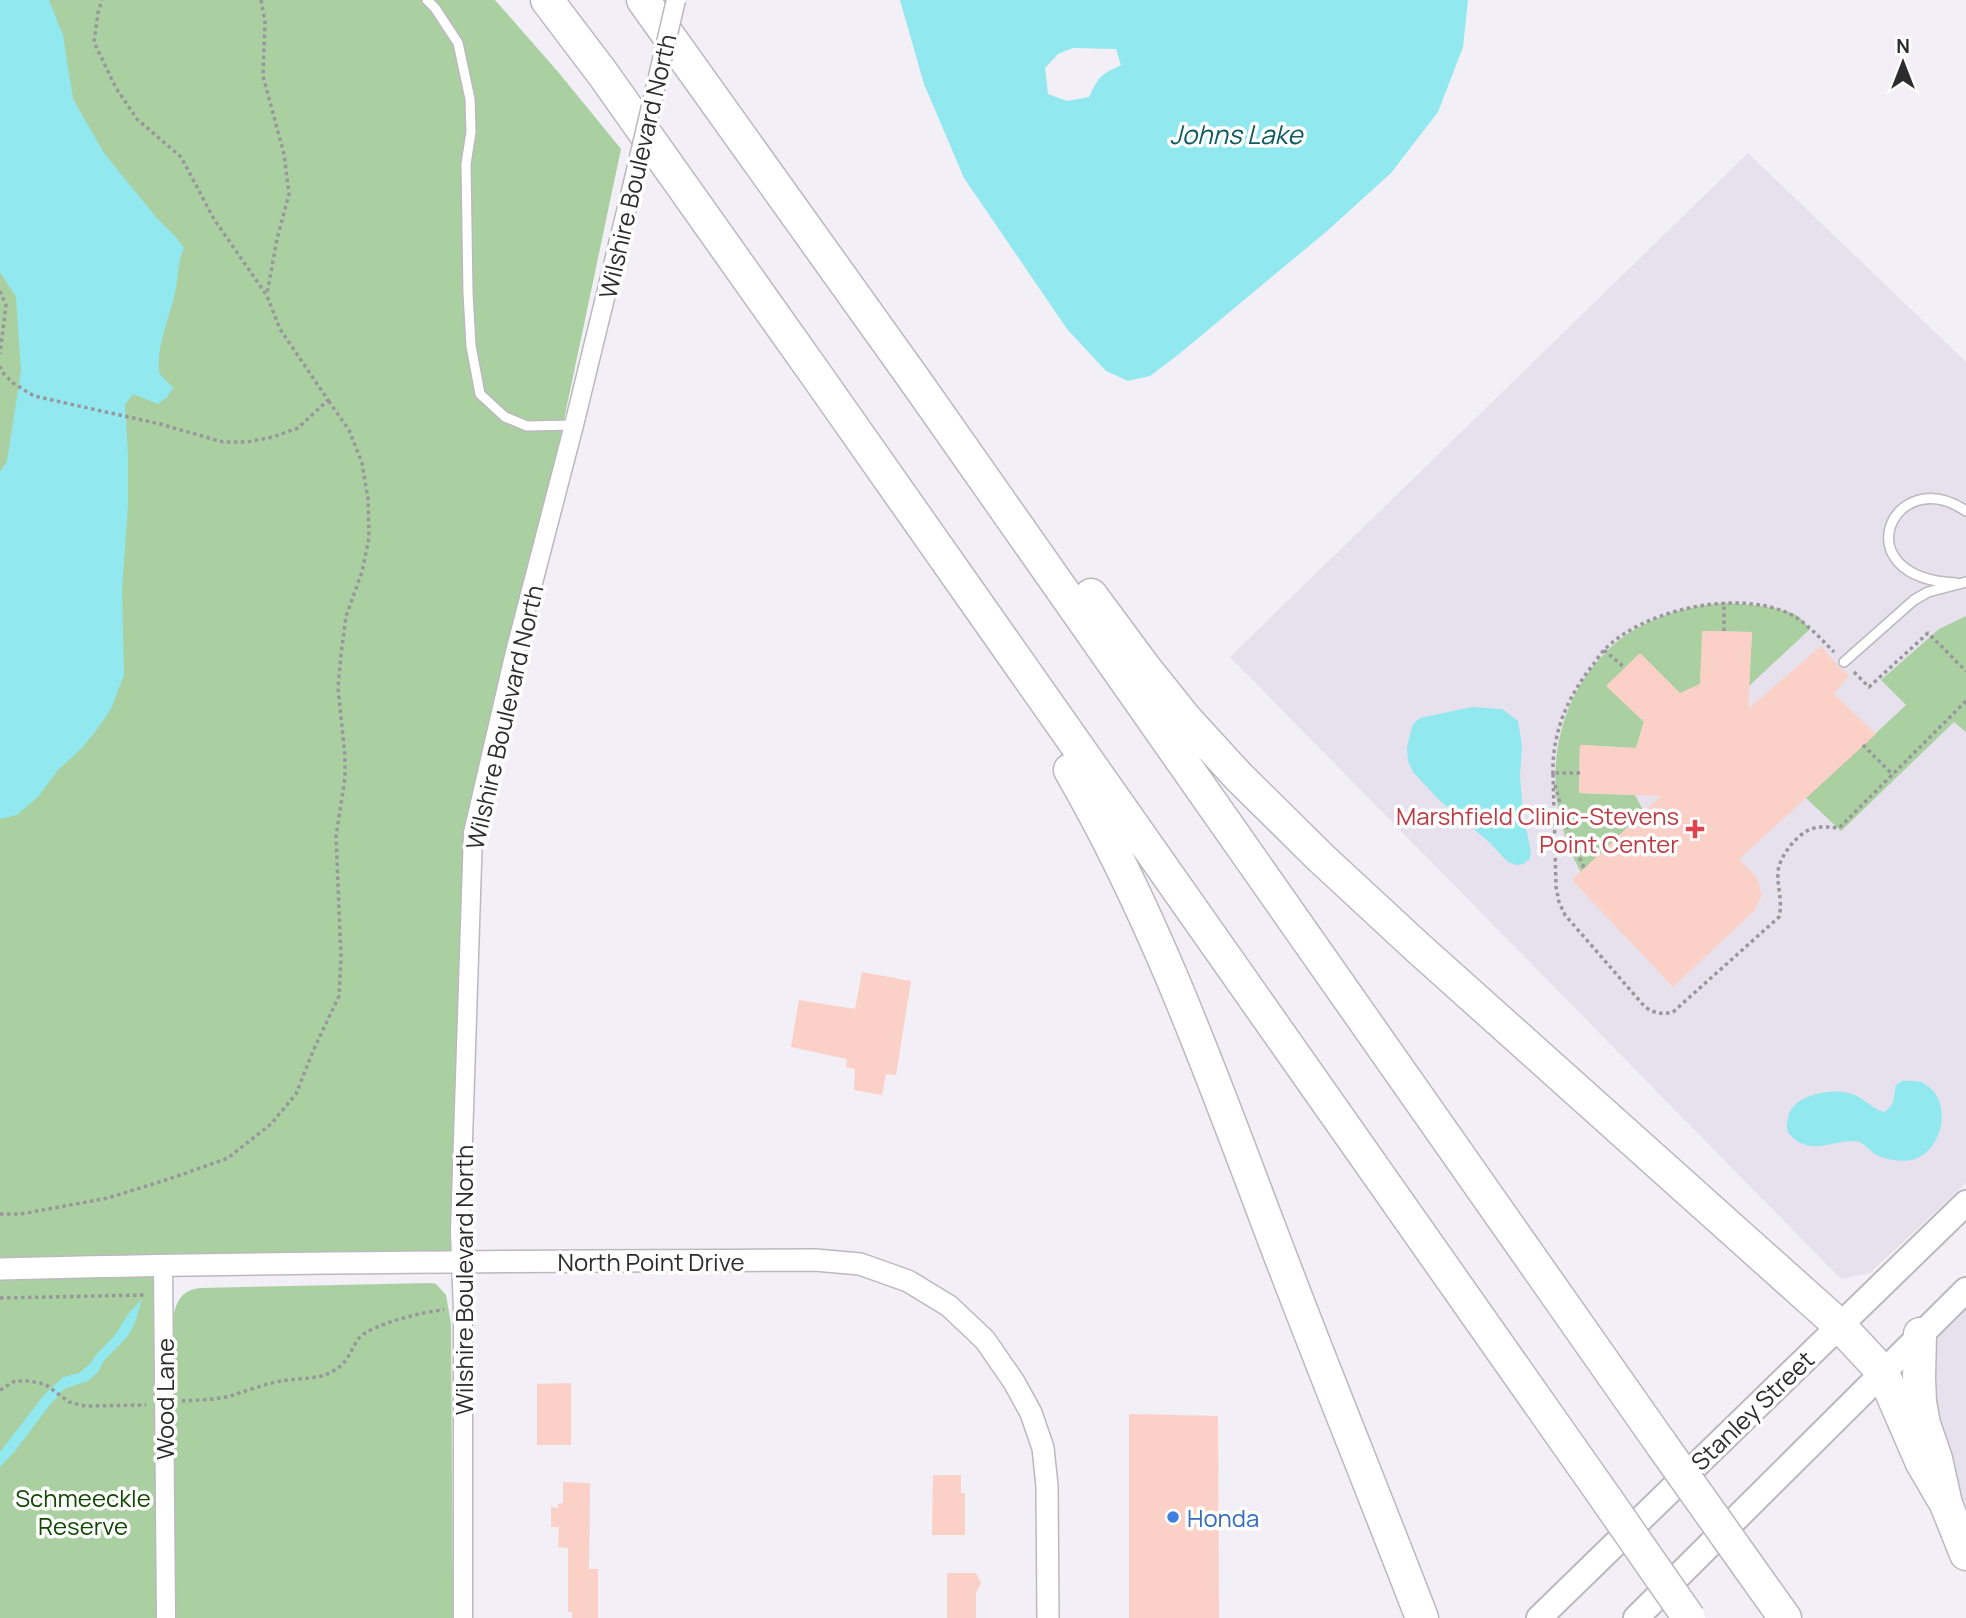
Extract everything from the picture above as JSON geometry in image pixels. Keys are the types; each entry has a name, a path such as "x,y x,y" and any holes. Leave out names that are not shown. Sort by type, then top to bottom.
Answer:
{"highway":[{"path":"547,0 603,74 1689,1618"},
{"path":"643,0 919,386 1785,1618"},
{"path":"919,386 954,406 1145,668 1185,718 1238,776 1416,946 1839,1325 1882,1371 1922,1463 1946,1504 1966,1555"},
{"path":"1059,722 1064,759 1133,889 1205,1056 1417,1610"},
{"path":"1920,1334 1920,1402 1924,1424 1937,1459 1946,1504"}],"main road":[{"name":"Stanley Street","path":"1539,1618 1966,1203"},
{"path":"1636,1618 1966,1290"}],"street":[{"name":"Wilshire Boulevard North","path":"463,1618 461,1204 473,833 676,0"},
{"name":"North Point Drive","path":"0,1269 461,1261 826,1261 859,1264 908,1282 949,1306 985,1340 1014,1382 1031,1413 1043,1448 1047,1486 1048,1618"},
{"name":"Wood Lane","path":"163,1265 166,1618"}],"lane":[{"path":"427,0 458,43 470,99 471,132 466,164 468,293 471,346 480,394 505,416 527,426 574,425"},
{"path":"1961,582 1940,583 1913,574 1893,555 1889,545 1889,533 1896,513 1918,501 1932,499 1959,506 1966,511"},
{"path":"1844,662 1914,600 1928,592 1961,582"}],"path":[{"path":"0,1214 21,1214 108,1198 228,1158 271,1124 296,1094 339,996 341,957 336,836 345,778 345,756 338,688 346,616 362,572 369,538 368,499 362,463 349,430 280,329 267,296 214,219 181,157 138,119 116,88 94,42 102,0"},
{"path":"261,0 265,22 264,76 284,154 289,194 277,239 267,296"},
{"path":"0,291 6,305 0,354"},
{"path":"0,366 2,373 13,383 34,396 160,424 223,442 260,440 298,428 328,400"},
{"path":"1724,603 1724,631"},
{"path":"1966,671 1928,633 1869,687 1803,622 1788,613 1759,606 1701,604 1669,613 1635,628 1604,650 1572,695 1554,743 1556,887 1561,908 1645,1007 1661,1014 1673,1012 1779,917 1781,902 1777,877 1783,854 1813,828 1839,828 1966,701"},
{"path":"1604,650 1625,668"},
{"path":"1863,746 1893,775"},
{"path":"1553,773 1580,773"},
{"path":"1553,773 1566,828 1584,868"},
{"path":"0,1298 163,1295"},
{"path":"182,1401 228,1397 280,1381 324,1375 335,1371 346,1362 358,1340 369,1329 433,1311 452,1310"},
{"path":"0,1390 10,1383 23,1381 47,1386 69,1402 85,1406 149,1405"}],"shaded area":[{"path":"1748,153 1966,362 1966,1183 1870,1273 1841,1279 1230,657"},
{"path":"1966,1290 1966,1554 1882,1371"}],"green space":[{"name":"Schmeeckle Reserve","path":"0,0 495,0 621,149 515,652 478,807 461,1261 164,1265 166,1618 0,1618"},
{"path":"1724,603 1782,610 1798,616 1810,629 1749,686 1752,632 1703,631 1700,684 1644,722 1636,748 1580,745 1579,793 1635,795 1644,812 1581,872 1559,816 1556,786 1562,727 1573,699 1588,673 1608,650 1633,630 1677,611"},
{"path":"1966,616 1966,732 1954,722 1841,831 1806,798 1906,705 1881,680 1939,629"},
{"path":"436,1284 446,1295 451,1324 453,1618 172,1618 170,1332 175,1309 181,1297 200,1288"}],"water":[{"path":"0,0 49,0 63,35 73,99 104,153 184,248 159,362 159,373 173,388 158,404 133,394 125,405 128,504 122,590 124,675 111,709 80,750 58,770 38,797 17,815 0,819 0,472 7,461 21,371 16,297 0,272"},
{"name":"Johns Lake","path":"900,0 1468,0 1463,47 1438,112 1391,173 1327,231 1179,354 1150,376 1128,381 1106,371 1067,329 964,178 924,84","holes":["1073,48 1116,49 1121,65 1101,77 1089,97 1067,101 1048,94 1045,68 1058,54"]},
{"path":"1472,707 1502,709 1518,721 1522,745 1520,776 1523,813 1531,852 1529,860 1523,864 1508,862 1488,841 1439,800 1413,772 1408,761 1407,748 1413,724 1420,718"},
{"path":"1902,1081 1923,1083 1933,1090 1939,1100 1942,1112 1938,1136 1932,1147 1923,1155 1912,1160 1893,1160 1879,1156 1857,1141 1814,1146 1799,1142 1789,1133 1787,1123 1791,1110 1805,1098 1824,1092 1844,1092 1884,1112 1892,1103 1896,1085"},
{"path":"142,1299 128,1336 103,1362 98,1372 88,1381 64,1389 0,1467 0,1452 44,1395 63,1377 79,1373 90,1364"}],"building":[{"path":"1702,631 1752,632 1748,709 1821,646 1849,675 1834,694 1876,734 1739,859 1757,878 1762,895 1754,911 1673,987 1572,880 1661,796 1579,793 1580,745 1636,748 1644,722 1606,686 1640,653 1680,693 1700,684"},
{"path":"862,972 911,981 896,1075 886,1074 882,1095 854,1090 855,1069 846,1067 847,1059 791,1047 799,1000 855,1009"},
{"path":"571,1383 571,1445 537,1445 537,1384"},
{"name":"Honda","path":"1129,1414 1218,1416 1219,1618 1129,1618"},
{"path":"933,1475 961,1475 961,1493 965,1493 965,1535 932,1535"},
{"path":"563,1482 590,1483 589,1569 598,1569 598,1618 572,1618 572,1612 568,1612 568,1548 558,1547 559,1527 551,1527 551,1507 558,1508 558,1504 563,1503"},
{"path":"947,1573 976,1573 981,1583 976,1593 976,1618 947,1618"}],"place":[{"name":"Marshfield Clinic-Stevens Point Center","path":"1695,829"},
{"name":"Honda","path":"1173,1517"}]}
